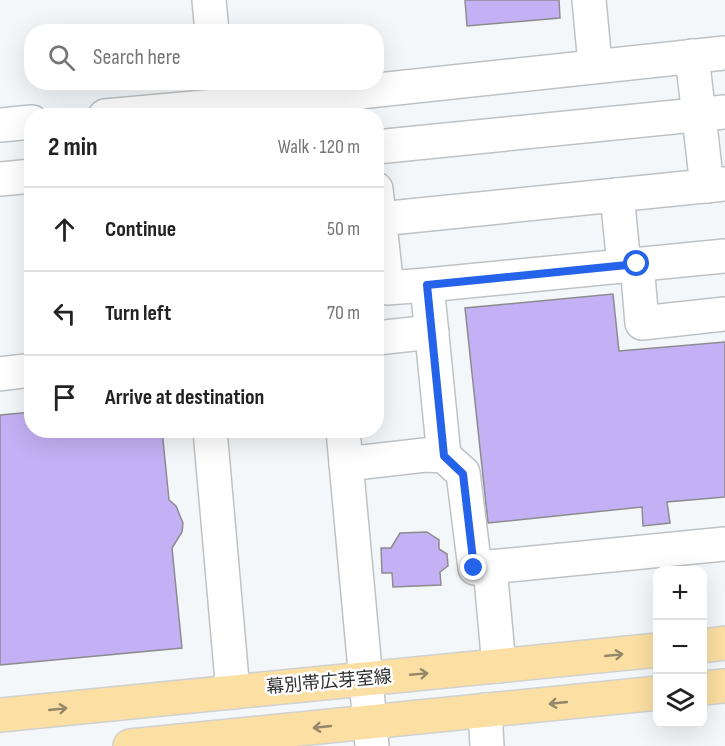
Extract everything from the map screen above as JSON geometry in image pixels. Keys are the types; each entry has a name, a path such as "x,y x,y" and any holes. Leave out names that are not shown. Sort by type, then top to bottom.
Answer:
{"main road":[{"path":"707,645 725,643"},
{"name":"幕別帯広芽室線","path":"0,715 653,650"},
{"path":"707,688 725,686"},
{"path":"130,746 371,734 485,710 653,693"}],"street":[{"path":"209,0 211,24"},
{"path":"589,0 595,64"},
{"path":"166,108 218,93 314,106 595,64 725,52"},
{"path":"384,204 617,195 716,185 712,113 692,56"},
{"path":"384,146 712,113"},
{"path":"0,126 24,124"},
{"path":"0,179 24,177"},
{"path":"617,195 642,322 725,314"},
{"path":"384,260 387,288 725,255"},
{"path":"427,285 444,456"},
{"path":"384,337 432,332"},
{"path":"0,374 24,371"},
{"path":"211,438 233,692"},
{"path":"344,438 371,734"},
{"path":"346,464 425,455 444,456 463,474 474,568 725,544"},
{"path":"490,567 499,666"},
{"path":"485,710 487,746"}],"building":[{"path":"465,0 559,0 560,18 467,26"},
{"path":"613,294 619,351 725,342 725,497 667,502 670,523 643,526 642,507 488,523 465,308"},
{"path":"24,413 24,438 163,438 169,500 176,506 183,523 182,532 172,548 182,648 0,665 0,415"},
{"path":"427,532 439,540 439,549 447,554 448,566 440,572 441,585 393,587 392,573 382,573 381,548 391,548 400,533"}],"route":[{"path":"474,568 463,474 444,456 427,285 637,264"}]}
